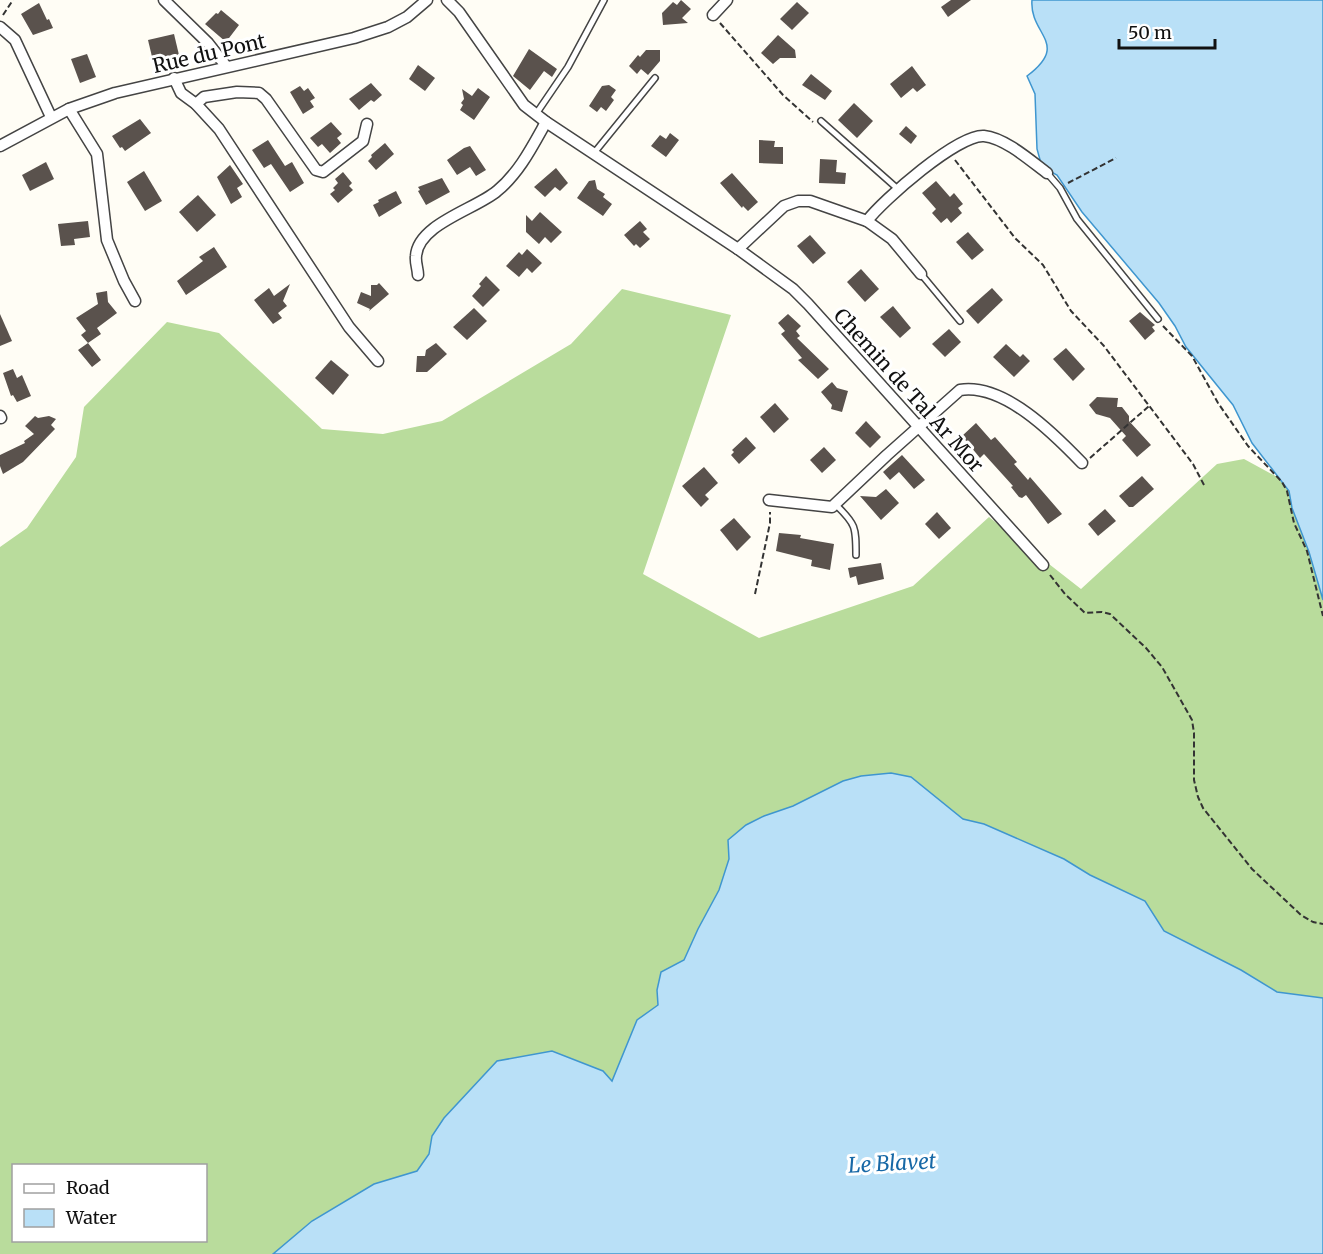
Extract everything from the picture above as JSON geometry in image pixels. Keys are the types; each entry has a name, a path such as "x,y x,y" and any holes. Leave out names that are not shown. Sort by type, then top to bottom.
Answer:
{"street":[{"path":"164,0 208,43 226,66"},
{"name":"Chemin de Tal Ar Mor","path":"447,0 459,12 524,105 593,154 738,249 793,289 919,426 997,517 1043,565"},
{"path":"713,15 727,0"},
{"name":"Rue du Pont","path":"0,146 51,117 115,93 354,38 388,27 407,17 423,1"},
{"path":"0,27 15,40 51,117"},
{"path":"174,78 181,93 196,104 219,129 349,327 378,361"},
{"path":"196,104 204,97 237,92 259,93 266,99 316,170 323,172 363,141 367,124"},
{"path":"69,109 97,154 107,240 135,301"},
{"path":"418,275 416,255 423,238 440,224 496,192 515,173 546,122"},
{"path":"867,221 899,190 948,152 976,137 991,137 1013,148 1047,173"},
{"path":"738,249 784,206 798,201 810,201 867,221 892,239 921,274"},
{"path":"769,500 832,507 960,390 977,390 1000,398 1023,410 1050,430 1082,463"}],"lane":[{"path":"536,114 568,67 604,0"},
{"path":"593,154 655,78"},
{"path":"819,123 899,190"},
{"path":"1047,173 1060,188 1083,227 1158,319"},
{"path":"921,274 960,321"},
{"path":"835,504 852,520 856,533 856,555"}],"path":[{"path":"0,20 13,0"},
{"path":"713,15 783,95 819,123"},
{"path":"948,152 1014,238 1043,265 1071,311 1104,346 1193,464 1204,485"},
{"path":"1060,188 1116,158"},
{"path":"1158,319 1192,356 1218,403 1248,446 1282,482 1287,491 1294,523 1306,551 1323,616"},
{"path":"1082,463 1097,453 1149,406"},
{"path":"755,594 771,520 769,500"},
{"path":"1043,565 1078,608 1085,613 1110,614 1146,648 1162,667 1192,720 1194,780 1203,808 1252,869 1277,890 1301,915 1313,922 1323,924"}],"green space":[{"path":"622,289 731,315 643,574 759,638 913,586 989,517 1081,589 1217,464 1244,459 1281,479 1289,491 1292,508 1309,552 1323,600 1323,998 1277,992 1241,970 1164,931 1144,901 1090,875 1064,859 984,824 963,819 911,777 843,781 793,806 746,825 729,859 719,890 684,960 661,972 657,990 659,1005 637,1020 612,1082 432,1136 429,1154 417,1171 374,1184 273,1254 0,1254 0,547 27,528 76,457 84,407 167,322 219,333 322,429 383,434 442,421 571,344"}],"water":[{"path":"1032,0 1323,0 1323,600 1309,552 1292,508 1289,491 1252,443 1233,405 1186,347 1159,303 1082,212 1057,175 1042,167 1037,149 1035,94 1027,76 1040,65 1046,55 1047,47 1036,22"},
{"name":"Le Blavet","path":"891,773 911,777 963,819 984,824 1064,859 1090,875 1145,901 1164,931 1241,970 1277,992 1323,998 1323,1254 273,1254 312,1221 374,1184 417,1171 429,1154 432,1136 444,1118 497,1061 552,1051 603,1071 612,1081 637,1020 658,1005 657,990 661,972 684,960 719,890 729,859 728,840 746,825 793,806 843,781 861,776"}],"building":[{"path":"681,0 691,9 682,18 688,23 663,25 662,13 673,2 677,5"},
{"path":"951,0 971,0 948,17 941,7"},
{"path":"797,2 809,13 792,30 780,19"},
{"path":"39,3 53,28 33,35 21,14"},
{"path":"221,10 239,25 226,42 205,24"},
{"path":"174,34 179,55 153,61 148,40"},
{"path":"778,35 795,50 796,58 780,58 773,64 761,53"},
{"path":"529,49 557,69 552,77 544,71 530,90 513,76"},
{"path":"646,50 660,50 660,61 648,75 641,69 637,74 629,66 638,55 640,57"},
{"path":"87,54 96,77 80,83 71,59"},
{"path":"418,65 435,78 425,91 409,79"},
{"path":"912,66 926,85 917,92 913,88 901,98 890,84"},
{"path":"811,74 832,91 825,100 802,85"},
{"path":"371,83 382,95 374,102 371,100 359,110 349,99"},
{"path":"609,85 616,90 611,97 614,100 606,111 601,107 597,112 589,106 602,86"},
{"path":"300,86 304,91 308,88 315,98 310,101 314,107 303,114 290,92"},
{"path":"478,88 490,97 474,120 460,110 464,99 462,89 472,96"},
{"path":"854,103 873,121 857,138 838,120"},
{"path":"140,119 151,133 125,151 122,147 120,148 112,136"},
{"path":"331,122 342,134 337,138 341,143 330,153 322,144 318,147 310,138"},
{"path":"906,126 917,136 911,144 899,134"},
{"path":"670,133 679,140 666,157 651,146 660,135 666,139"},
{"path":"268,140 285,166 292,162 304,183 290,192 271,164 264,168 252,150"},
{"path":"759,140 775,141 774,147 783,147 783,164 759,163"},
{"path":"385,143 394,154 376,170 368,161 371,155"},
{"path":"470,146 486,170 476,176 470,167 457,175 447,160"},
{"path":"820,159 837,160 836,172 846,173 845,184 819,183"},
{"path":"46,162 54,179 30,191 22,175"},
{"path":"230,165 243,184 237,188 242,197 231,204 217,177"},
{"path":"556,168 568,183 560,191 555,187 545,197 534,187"},
{"path":"144,171 162,201 145,211 127,182"},
{"path":"343,172 352,183 349,186 353,190 338,203 330,194 338,183 335,179"},
{"path":"732,173 758,202 748,211 743,206 742,208 720,183"},
{"path":"442,178 450,192 426,205 418,187"},
{"path":"595,180 597,189 605,194 603,197 612,204 603,216 577,198 589,181"},
{"path":"936,181 950,197 954,193 963,204 958,208 962,213 951,223 947,218 941,223 932,213 936,209 922,193"},
{"path":"396,191 402,203 379,217 373,205"},
{"path":"198,195 216,215 197,232 179,212"},
{"path":"540,212 562,232 551,243 545,237 539,244 526,232 526,215 532,221"},
{"path":"88,221 90,237 74,239 75,245 61,246 58,224"},
{"path":"640,221 647,229 643,232 650,239 640,248 636,244 634,246 624,235"},
{"path":"968,232 984,250 972,260 956,242"},
{"path":"810,235 826,253 813,264 797,246"},
{"path":"214,247 227,267 186,295 177,281 203,261 199,257"},
{"path":"527,249 542,263 532,273 527,268 519,277 506,266 519,252 522,255"},
{"path":"861,269 879,289 865,302 847,282"},
{"path":"486,276 500,290 483,307 472,296"},
{"path":"379,283 389,294 369,311 370,309 357,303 361,292 371,296 371,285"},
{"path":"290,284 283,301 287,306 278,313 282,318 273,324 254,300 269,288 274,296"},
{"path":"992,288 1003,300 978,324 966,311"},
{"path":"107,291 108,302 117,313 97,328 101,334 88,343 81,335 86,331 76,318 98,304 96,293"},
{"path":"893,306 911,328 900,338 880,317"},
{"path":"474,308 487,321 467,340 453,327"},
{"path":"1140,312 1155,325 1152,327 1155,331 1145,340 1129,321"},
{"path":"0,314 12,341 0,346"},
{"path":"788,314 801,326 796,331 800,336 797,338 829,369 818,379 798,360 802,358 781,334 785,331 778,323"},
{"path":"949,329 961,342 945,357 932,344"},
{"path":"88,343 101,360 92,367 78,350"},
{"path":"436,343 447,354 427,372 416,372 417,356 425,356 426,350"},
{"path":"1006,344 1020,357 1023,354 1030,361 1014,377 993,357"},
{"path":"1066,348 1085,369 1073,381 1053,359"},
{"path":"331,360 349,375 333,395 315,378"},
{"path":"13,369 17,378 22,375 31,396 17,402 13,395 11,396 3,373"},
{"path":"832,382 837,388 848,391 842,412 831,409 832,405 821,392"},
{"path":"1097,397 1118,398 1117,407 1122,407 1129,416 1129,421 1151,445 1137,457 1122,440 1126,436 1110,418 1096,414 1089,405"},
{"path":"775,403 789,419 774,433 760,417"},
{"path":"35,416 38,418 49,416 56,419 51,425 55,429 23,462 3,474 0,455 25,443 24,441 34,434 25,426"},
{"path":"866,421 881,437 870,448 855,433"},
{"path":"976,423 991,440 995,437 1017,462 1014,464 1028,480 1030,477 1062,514 1048,524 1026,495 1019,497 1011,487 1013,486 984,454 980,458 962,436"},
{"path":"746,437 756,448 739,464 731,455 734,452 732,450"},
{"path":"824,447 836,460 822,473 810,460"},
{"path":"902,455 925,480 914,489 899,472 890,480 883,472"},
{"path":"704,467 718,483 705,495 709,499 701,507 682,486"},
{"path":"1142,476 1154,489 1133,507 1129,507 1119,496"},
{"path":"886,489 899,503 881,520 860,496 876,497"},
{"path":"1105,509 1116,521 1098,536 1088,524"},
{"path":"937,512 951,528 939,539 925,524"},
{"path":"734,518 751,537 737,551 720,530"},
{"path":"779,533 801,535 800,538 834,544 830,570 811,566 812,560 776,551"},
{"path":"881,563 884,579 858,585 856,576 850,578 848,568"}]}
